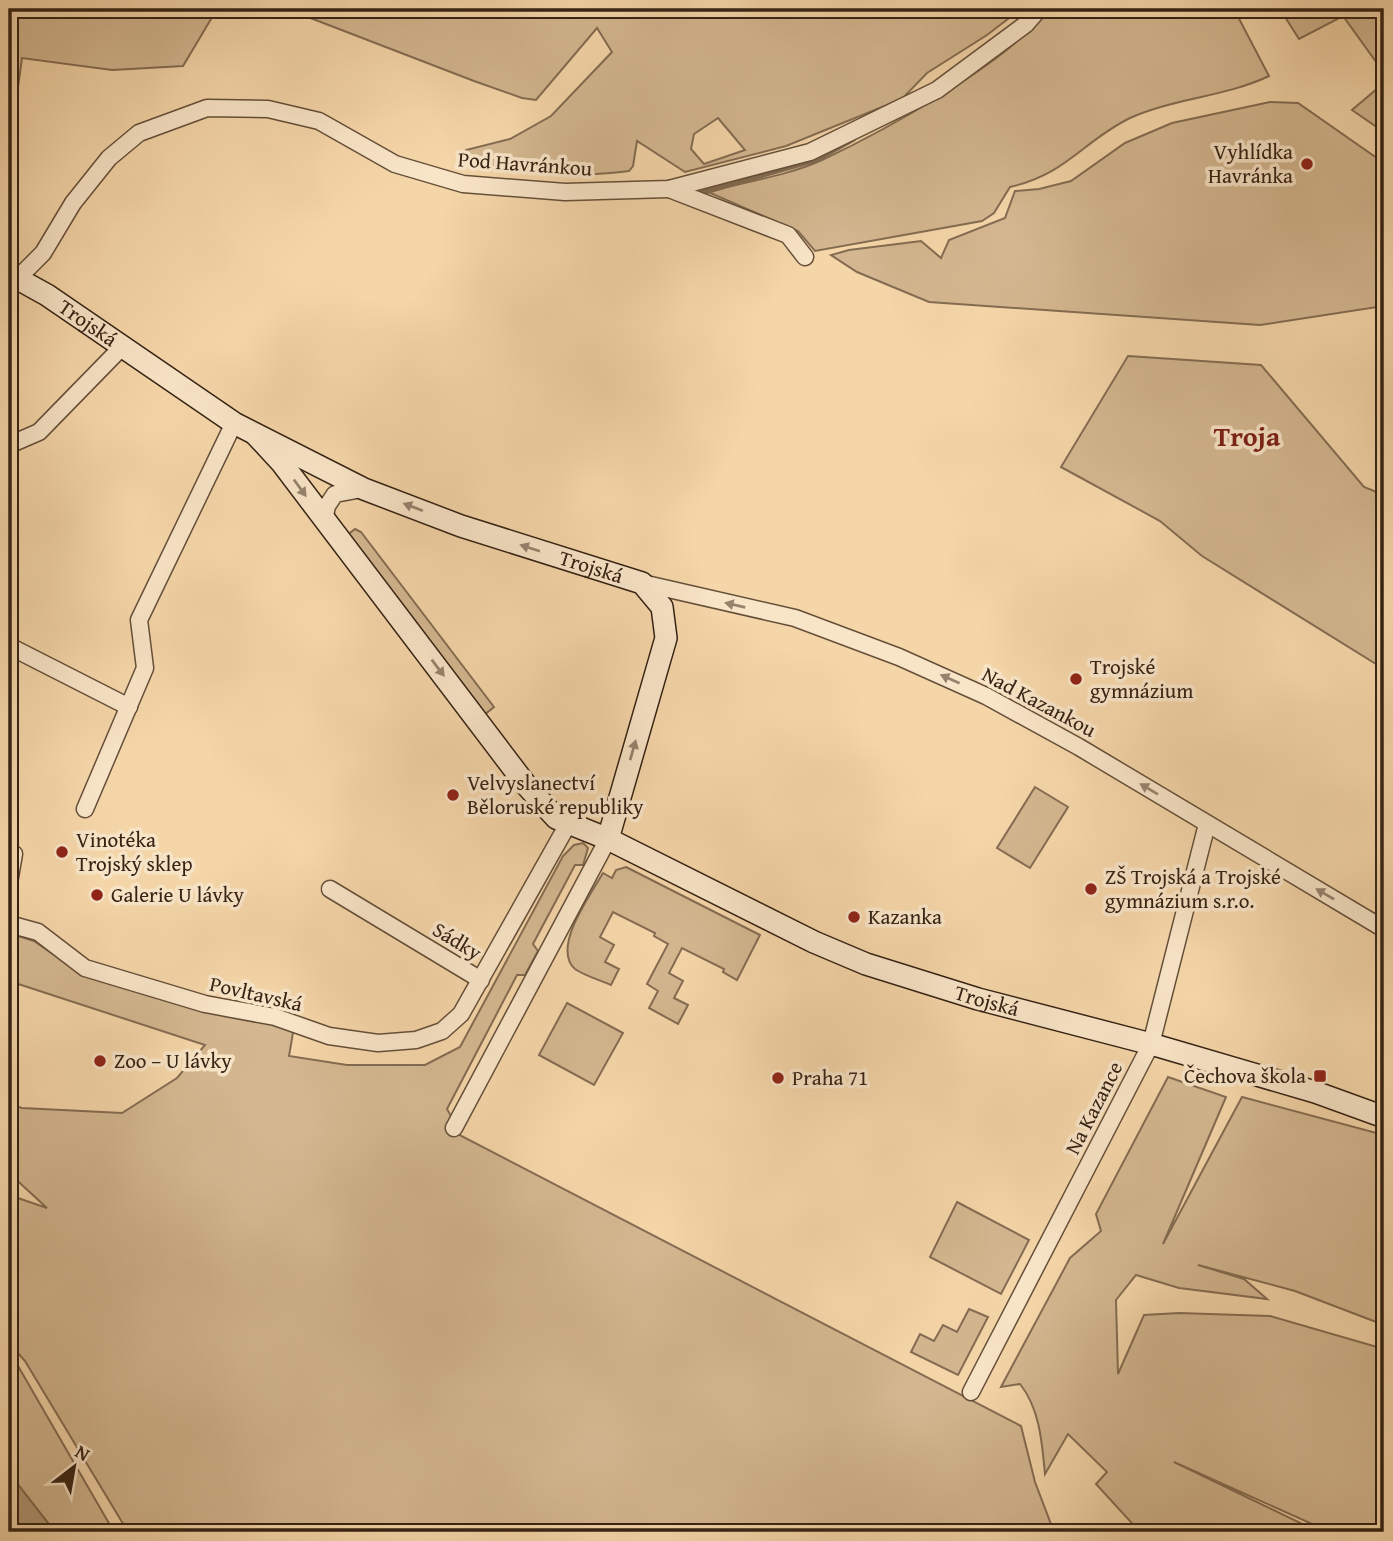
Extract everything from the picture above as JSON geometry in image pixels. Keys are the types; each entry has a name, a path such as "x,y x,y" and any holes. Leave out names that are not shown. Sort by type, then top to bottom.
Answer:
{"street":[{"name":"Pod Havránkou","path":"12,280 44,253 73,203 108,158 139,133 206,108 268,109 319,121 395,164 463,184 565,192 669,189 821,146 937,90 1026,24 1039,9"},
{"name":"Pod Havránkou","path":"669,189 788,235 805,257"},
{"name":"Trojská","path":"12,280 122,347 234,423 364,489 461,526 642,583 662,607 666,638 608,839"},
{"path":"9,445 39,432 122,347"},
{"path":"85,809 145,668 139,620 234,423"},
{"name":"Trojská","path":"256,435 281,462 546,810 568,824 608,839 814,942 866,964 978,999 1151,1044 1315,1092 1384,1117"},
{"path":"324,521 327,506 335,494 349,489 364,489"},
{"name":"Nad Kazankou","path":"642,583 795,618 899,657 986,695 1384,929"},
{"path":"9,646 129,707"},
{"name":"Sádky","path":"330,888 481,980 568,824"},
{"name":"Na Kazance","path":"971,1392 1151,1044 1207,824"},
{"path":"454,1128 608,839"},
{"path":"9,852 14,854 9,883"},
{"name":"Povltavská","path":"9,924 38,933 85,968 205,1004 275,1017 329,1036 378,1043 416,1040 442,1031 461,1014 481,980"}],"shaded area":[{"path":"9,9 217,9 183,66 112,70 22,58 18,87 9,110"},
{"path":"287,9 1021,9 987,35 927,73 902,99 786,146 685,172 637,141 633,166 629,171 568,174 465,163 466,150 510,139 551,116 612,52 597,28 536,100 522,98","holes":["718,118 745,150 704,164 691,149 694,134"]},
{"path":"1047,9 1234,9 1269,76 1235,89 1164,106 1130,118 1099,137 1061,166 1010,187 994,213 982,221 815,251 798,231 708,192 809,166 877,132 977,72 1030,29"},
{"path":"1280,9 1384,9 1384,73 1343,16 1299,39"},
{"path":"1384,83 1384,132 1352,110"},
{"path":"1270,102 1298,103 1384,163 1384,306 1260,325 929,302 857,272 831,255 849,250 921,241 941,258 949,240 1005,218 1015,191 1039,189 1071,181 1125,143 1172,123"},
{"path":"1128,356 1261,365 1364,487 1384,495 1384,669 1202,556 1160,521 1061,467"},
{"path":"355,529 361,532 494,707 484,715 346,536"},
{"path":"1035,787 1068,807 1030,868 997,848"},
{"path":"583,843 588,848 583,865 575,865 533,944 538,951 525,975 517,975 447,1109 451,1116 446,1128 1021,1426 1035,1482 1054,1532 128,1532 25,1361 9,1343 9,1195 47,1208 9,1173 9,1104 22,1108 122,1113 177,1078 205,1045 9,981 9,933 34,941 69,965 294,1027 289,1056 347,1065 425,1065 460,1047 563,856 574,845"},
{"path":"626,867 760,935 737,980 723,972 724,969 682,948 669,973 683,981 674,998 688,1005 678,1024 649,1008 658,991 647,984 668,944 654,936 655,933 613,912 600,937 614,945 605,962 619,969 611,985 575,969 569,960 570,935 575,921 603,873 612,878 616,870"},
{"path":"567,1003 623,1033 594,1085 539,1055"},
{"path":"1168,1077 1226,1097 1163,1244 1242,1097 1384,1135 1384,1325 1295,1291 1198,1265 1244,1279 1267,1299 1179,1288 1136,1275 1116,1300 1118,1374 1144,1315 1179,1313 1270,1316 1384,1349 1384,1532 1330,1532 1174,1462 1319,1532 1140,1532 1096,1484 1107,1472 1068,1434 1045,1474 1039,1427 1027,1394 1020,1384 1001,1387 1070,1258 1101,1231 1096,1214"},
{"path":"957,1202 1029,1240 1001,1294 930,1257"},
{"path":"969,1309 988,1317 958,1375 911,1352 920,1334 934,1341 943,1325 957,1332"},
{"path":"9,1353 114,1532 55,1532 9,1473"},
{"path":"9,1473 55,1532 9,1532"}],"waterway":[{"path":"703,192 817,159 853,139"}],"place":[{"name":"Vyhlídka Havránka","path":"1307,164"},
{"name":"Trojské gymnázium","path":"1076,679"},
{"name":"Velvyslanectví Běloruské republiky","path":"453,795"},
{"name":"Vinotéka Trojský sklep","path":"62,852"},
{"name":"ZŠ Trojská a Trojské gymnázium s.r.o.","path":"1091,889"},
{"name":"Galerie U lávky","path":"97,895"},
{"name":"Kazanka","path":"854,917"},
{"name":"Zoo – U lávky","path":"100,1061"},
{"name":"Čechova škola","path":"1320,1076"},
{"name":"Praha 71","path":"778,1078"}],"district":[{"name":"Troja","path":"1247,436"}]}
